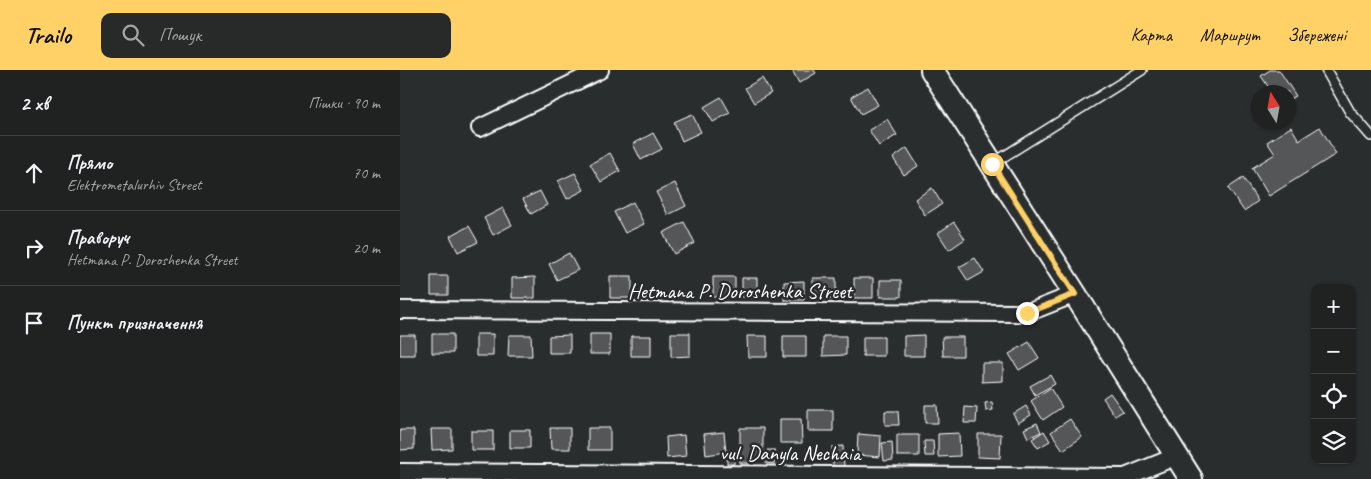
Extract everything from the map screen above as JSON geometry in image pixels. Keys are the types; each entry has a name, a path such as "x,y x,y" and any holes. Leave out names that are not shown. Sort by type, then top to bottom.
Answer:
{"main road":[{"path":"932,70 1191,479"}],"street":[{"path":"480,128 600,70"},
{"name":"Hetmana P. Doroshenka Street","path":"400,310 1027,313 1075,294"},
{"name":"vul. Danyla Nechaia","path":"400,472 635,476 1108,478 1125,477 1177,456"}],"lane":[{"path":"992,164 1142,70"},
{"path":"1326,70 1350,112 1371,136"}],"building":[{"path":"792,70 814,70 816,73 799,83"},
{"path":"1270,70 1279,70 1289,85 1267,85 1261,76"},
{"path":"762,78 771,93 754,103 745,88"},
{"path":"868,87 878,105 861,114 851,97"},
{"path":"721,97 730,113 713,122 704,107"},
{"path":"692,114 701,132 682,141 674,122"},
{"path":"887,119 897,135 879,146 869,130"},
{"path":"1320,127 1336,154 1269,196 1252,168 1275,154 1267,142 1286,130 1293,130 1299,140"},
{"path":"653,133 662,149 641,160 633,144"},
{"path":"907,148 918,166 904,175 893,158"},
{"path":"610,153 620,171 601,182 590,164"},
{"path":"575,173 584,190 567,199 558,181"},
{"path":"1243,178 1258,201 1244,211 1228,188"},
{"path":"675,183 686,206 668,215 656,192"},
{"path":"932,188 942,204 925,215 915,199"},
{"path":"540,191 547,205 531,214 523,199"},
{"path":"633,202 644,224 625,233 614,212"},
{"path":"503,208 512,225 493,235 484,218"},
{"path":"684,222 695,243 674,254 663,233"},
{"path":"954,222 965,239 949,250 938,233"},
{"path":"469,226 478,242 458,252 450,236"},
{"path":"569,253 578,270 557,280 549,264"},
{"path":"975,258 984,272 968,281 959,267"},
{"path":"431,276 448,276 448,295 431,295"},
{"path":"610,276 632,276 632,298 610,298"},
{"path":"535,277 535,298 512,298 512,278"},
{"path":"713,277 735,277 735,297 713,297"},
{"path":"742,278 757,278 757,297 742,297"},
{"path":"813,278 836,278 836,299 813,299"},
{"path":"854,278 873,278 873,298 854,298"},
{"path":"880,280 901,280 901,297 880,297"},
{"path":"804,281 804,300 784,300 784,282"},
{"path":"671,333 690,333 690,356 671,357"},
{"path":"432,334 453,334 453,353 432,353"},
{"path":"476,334 493,334 493,356 476,356"},
{"path":"590,334 610,334 610,354 590,354"},
{"path":"400,335 415,335 415,355 400,355"},
{"path":"509,335 531,335 532,356 508,356"},
{"path":"570,335 570,353 549,353 549,336"},
{"path":"924,335 924,356 904,356 904,336"},
{"path":"631,336 651,336 651,356 631,356"},
{"path":"747,336 767,336 767,357 748,357"},
{"path":"783,336 806,336 806,357 783,357"},
{"path":"823,336 846,336 846,355 823,356"},
{"path":"863,337 884,337 884,356 863,356"},
{"path":"942,337 963,337 963,356 943,356"},
{"path":"1029,342 1039,358 1019,370 1009,354"},
{"path":"982,363 1003,363 1003,381 982,382"},
{"path":"1050,375 1055,384 1035,395 1030,386"},
{"path":"1050,388 1062,407 1043,420 1031,401"},
{"path":"1110,393 1123,411 1115,416 1103,398"},
{"path":"992,402 993,410 986,411 985,403"},
{"path":"925,405 937,405 938,423 925,423"},
{"path":"1026,406 1031,415 1018,423 1013,414"},
{"path":"965,407 977,408 976,423 964,423"},
{"path":"808,410 833,410 833,431 808,431"},
{"path":"885,411 898,411 899,425 885,425"},
{"path":"780,419 801,419 802,443 780,443"},
{"path":"1070,419 1082,437 1063,450 1051,432"},
{"path":"1037,423 1041,432 1028,438 1024,429"},
{"path":"550,428 570,428 570,449 551,449"},
{"path":"588,428 610,428 610,450 588,450"},
{"path":"740,428 763,428 763,458 750,458 750,463 740,463"},
{"path":"431,429 452,429 452,449 432,450"},
{"path":"400,430 414,430 414,449 400,450"},
{"path":"510,430 530,430 530,448 510,448"},
{"path":"471,431 493,431 493,450 471,450"},
{"path":"1044,431 1050,441 1038,448 1032,439"},
{"path":"724,432 726,452 706,455 704,434"},
{"path":"959,433 960,456 938,457 938,434"},
{"path":"858,434 881,436 880,457 857,455"},
{"path":"978,434 1001,434 1000,458 978,457"},
{"path":"684,435 686,456 667,458 666,437"},
{"path":"897,435 919,435 919,456 897,456"},
{"path":"924,441 933,441 934,456 925,456"},
{"path":"892,442 893,460 884,461 882,443"},
{"path":"843,446 844,466 833,466 832,447"},
{"path":"767,450 775,450 774,464 766,463"},
{"path":"727,451 734,451 734,464 727,464"}],"route":[{"path":"992,164 1075,294 1027,313"}]}
